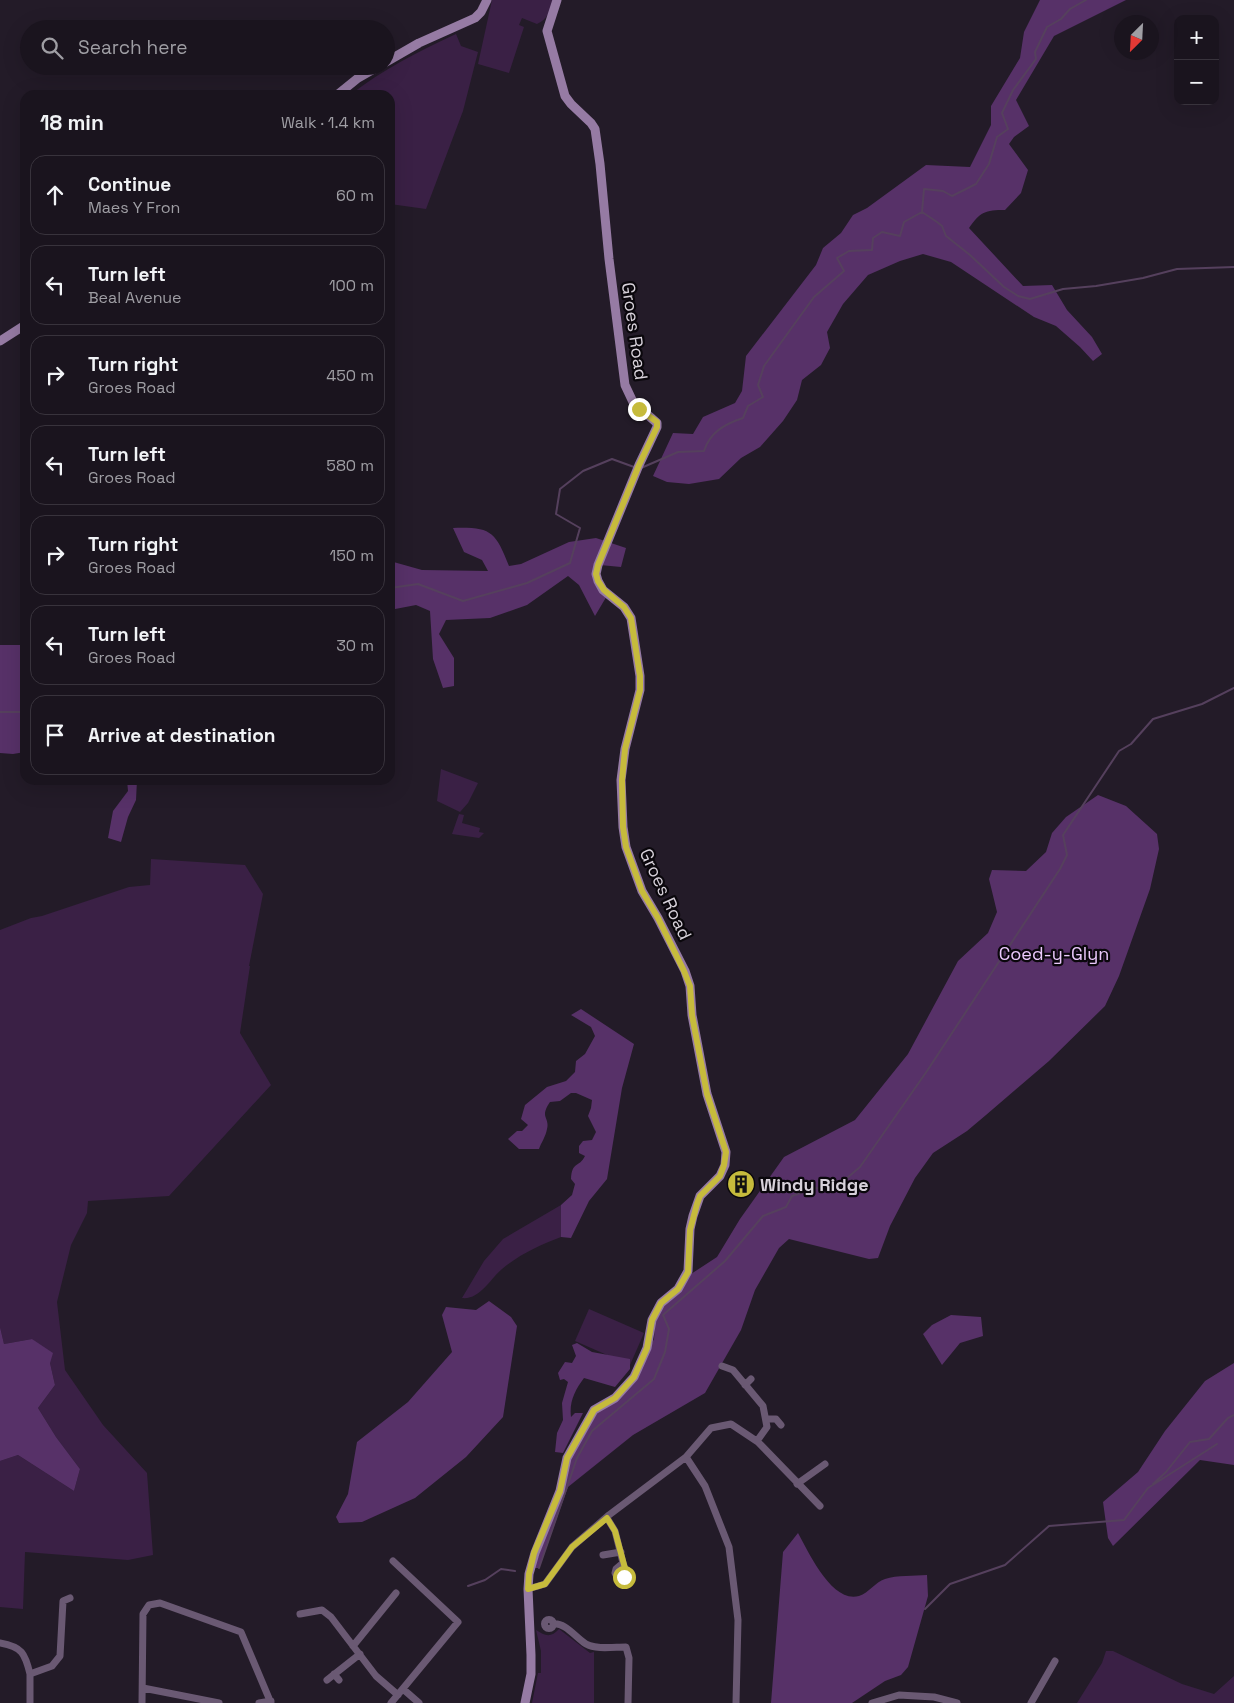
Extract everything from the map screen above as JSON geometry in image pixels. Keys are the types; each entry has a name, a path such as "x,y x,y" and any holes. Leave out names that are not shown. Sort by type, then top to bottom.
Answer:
{"street":[{"path":"395,57 419,43 475,18 481,12 487,0"},
{"name":"Groes Road","path":"524,1703 531,1674 532,1655 528,1589 529,1574 534,1553 560,1491 567,1458 594,1410 615,1398 634,1377 647,1348 652,1320 661,1303 678,1289 688,1272 690,1230 693,1216 700,1196 720,1176 726,1152 707,1094 692,1015 690,986 663,927 642,891 633,870 625,840 622,802 623,765 640,690 640,676 631,618 624,607 604,590 596,574 634,478 657,427 657,422 633,402 625,386 595,129 570,104 565,96 546,31 557,0"},
{"path":"343,90 363,75"},
{"path":"0,341 20,328"},
{"path":"722,1366 733,1370 748,1382 763,1406 767,1427 757,1441"},
{"path":"766,1419 776,1419 781,1425"},
{"path":"528,1589 545,1584 572,1547 686,1457 711,1428 731,1424 757,1441 820,1506"},
{"path":"686,1457 705,1486 729,1547 738,1620 736,1703"},
{"path":"797,1484 825,1464"},
{"path":"607,1518 615,1531 623,1564"},
{"path":"603,1555 621,1552"},
{"path":"391,1703 458,1622 393,1561"},
{"path":"353,1646 396,1593"},
{"path":"30,1674 52,1666 60,1656 63,1601 70,1598"},
{"path":"142,1703 143,1614 148,1604 160,1603 241,1632 271,1702 258,1703"},
{"path":"305,1615 322,1610 331,1617 376,1676 419,1703"},
{"path":"553,1624 562,1625 588,1645 595,1647 626,1647 629,1658 628,1703"},
{"path":"0,1643 15,1646 25,1656 30,1674 30,1703"},
{"path":"327,1680 337,1677 360,1654"},
{"path":"1031,1703 1055,1661"},
{"path":"143,1688 219,1703"},
{"path":"872,1703 898,1695 934,1697 957,1703"}],"shaded area":[{"path":"492,0 554,0 548,14 541,22 537,24 522,18 519,25 524,27 509,73 478,64"},
{"path":"456,34 461,46 478,52 463,111 426,209 395,205 395,90 357,90 378,75 395,75 395,65"},
{"path":"441,769 478,783 468,803 460,812 437,801"},
{"path":"459,814 464,815 462,823 480,828 479,832 484,833 479,838 452,834"},
{"path":"151,859 245,865 263,894 249,966 240,1033 271,1085 169,1196 88,1201 87,1213 71,1245 57,1302 65,1370 103,1425 147,1473 153,1555 128,1560 25,1552 23,1609 0,1607 0,1461 18,1455 74,1491 80,1469 56,1437 38,1408 55,1385 50,1363 32,1339 4,1344 0,1327 0,930 31,918 129,887 150,885"},
{"path":"561,1205 561,1237 523,1254 502,1269 474,1296 462,1298 484,1261 503,1239"},
{"path":"589,1309 644,1333 630,1365 575,1341"},
{"path":"559,1629 590,1653 594,1652 594,1703 532,1703 538,1673 541,1673 541,1651 536,1630 542,1634 551,1635"},
{"path":"1106,1651 1113,1651 1182,1684 1214,1694 1234,1676 1234,1703 1077,1703 1102,1663"}],"green space":[{"path":"1040,0 1126,0 1054,36 1016,100 1029,126 1014,137 1009,144 1028,170 1021,193 1005,210 988,211 980,215 969,228 1023,286 1052,285 1067,310 1092,337 1102,354 1093,361 1056,326 1034,317 951,262 923,254 900,261 868,275 843,304 827,332 830,348 821,365 802,380 797,400 783,421 760,447 741,458 719,479 689,484 667,482 653,476 673,433 693,434 703,417 735,403 742,391 746,356 816,265 823,248 841,233 853,215 867,208 926,165 970,167 991,125 991,106 1020,58 1024,32"},
{"path":"453,528 484,530 490,534 500,545 509,566 521,564 569,542 596,538 626,548 621,567 600,565 596,574 608,594 595,616 579,585 568,576 527,605 490,618 446,620 439,634 454,658 454,686 443,688 433,659 430,611 416,605 395,609 395,562 422,570 488,571 482,560 464,552"},
{"path":"0,645 20,645 20,753 0,753"},
{"path":"127,785 137,785 136,800 128,817 121,842 108,838 113,811 128,791"},
{"name":"Coed-y-Glyn","path":"1098,795 1126,806 1157,834 1159,849 1150,889 1119,976 1105,1006 1049,1061 986,1115 967,1131 933,1153 915,1178 890,1226 878,1258 869,1259 789,1239 779,1248 755,1290 741,1330 705,1393 633,1435 568,1487 539,1568 534,1568 562,1492 570,1458 595,1414 635,1379 654,1339 655,1323 663,1306 691,1274 717,1257 740,1219 784,1157 855,1120 908,1054 958,961 988,933 997,912 989,879 992,870 1026,871 1046,852 1052,833 1066,817"},
{"path":"581,1009 634,1044 622,1088 607,1179 589,1201 571,1238 561,1237 561,1205 572,1195 575,1184 571,1179 574,1167 585,1156 579,1153 579,1146 583,1141 592,1140 596,1132 588,1116 592,1100 576,1093 571,1093 560,1101 550,1102 545,1111 548,1125 539,1149 519,1149 508,1139 528,1125 521,1119 525,1105 547,1087 566,1081 575,1072 576,1061 585,1054 595,1036 591,1027 571,1015"},
{"path":"489,1301 511,1317 517,1326 503,1417 466,1457 415,1498 362,1522 339,1523 336,1517 348,1494 357,1442 408,1402 452,1352 442,1315 446,1307 476,1310"},
{"path":"951,1315 981,1317 983,1336 960,1343 942,1365 923,1334 932,1325"},
{"path":"0,1327 4,1344 32,1339 53,1353 50,1363 55,1385 38,1408 56,1437 80,1469 74,1491 18,1455 0,1461"},
{"path":"577,1343 592,1352 630,1359 630,1369 615,1387 584,1378 573,1396 571,1417 575,1413 583,1413 563,1453 555,1452 557,1433 563,1420 562,1403 568,1382 564,1379 560,1380 558,1373 565,1362 572,1363 576,1356 572,1345"},
{"path":"1234,1363 1234,1465 1200,1460 1113,1546 1108,1538 1103,1502 1138,1472 1165,1431 1205,1381"},
{"path":"798,1533 815,1563 830,1584 839,1592 849,1596 863,1595 878,1582 885,1579 900,1576 927,1575 928,1596 908,1667 901,1675 885,1681 852,1703 771,1703 783,1552"}],"waterway":[{"path":"641,468 678,452 704,451 714,434 724,426 743,418 748,406 763,397 758,385 764,366 814,297 844,271 837,258 849,251 872,250 873,238 882,232 900,236 904,222 922,212 924,189 943,191 952,196 976,184 989,164 997,137 1008,129 1002,113 1013,90 1036,59 1035,52 1047,27 1061,19 1070,9 1086,0"},
{"path":"922,212 942,226 946,236 970,255 1004,287 1018,296 1030,299 1063,289 1096,286 1143,278 1177,269 1234,267"},
{"path":"395,587 418,584 463,601 527,583 570,563 580,528 556,514 560,489 583,471 612,459 634,467"},
{"path":"539,1568 577,1458 592,1431 654,1379 665,1352 669,1329 663,1315 725,1261 763,1216 786,1207 792,1196 815,1188 834,1189 860,1167 927,1071 1060,869 1067,855 1063,835 1119,751 1131,744 1153,719 1202,704 1234,688"},
{"path":"0,712 20,712"},
{"path":"1153,1484 1166,1472 1190,1442 1209,1439 1228,1418 1234,1415"},
{"path":"925,1609 950,1584 1005,1565 1049,1526 1124,1520 1148,1488 1217,1444"},
{"path":"468,1586 485,1580 501,1569 515,1571"}],"place":[{"name":"Windy Ridge","path":"741,1184"}],"route":[{"path":"624,1577 626,1572 615,1531 607,1518 572,1547 545,1584 528,1589 534,1553 560,1491 567,1458 594,1410 615,1398 634,1377 647,1348 652,1320 661,1303 678,1289 688,1272 690,1230 693,1216 700,1196 720,1176 726,1152 707,1094 697,1048 690,986 658,918 642,891 626,847 623,827 623,765 625,749 640,690 640,676 631,618 624,607 604,590 596,574 639,465 657,427 657,422 639,409"}]}
